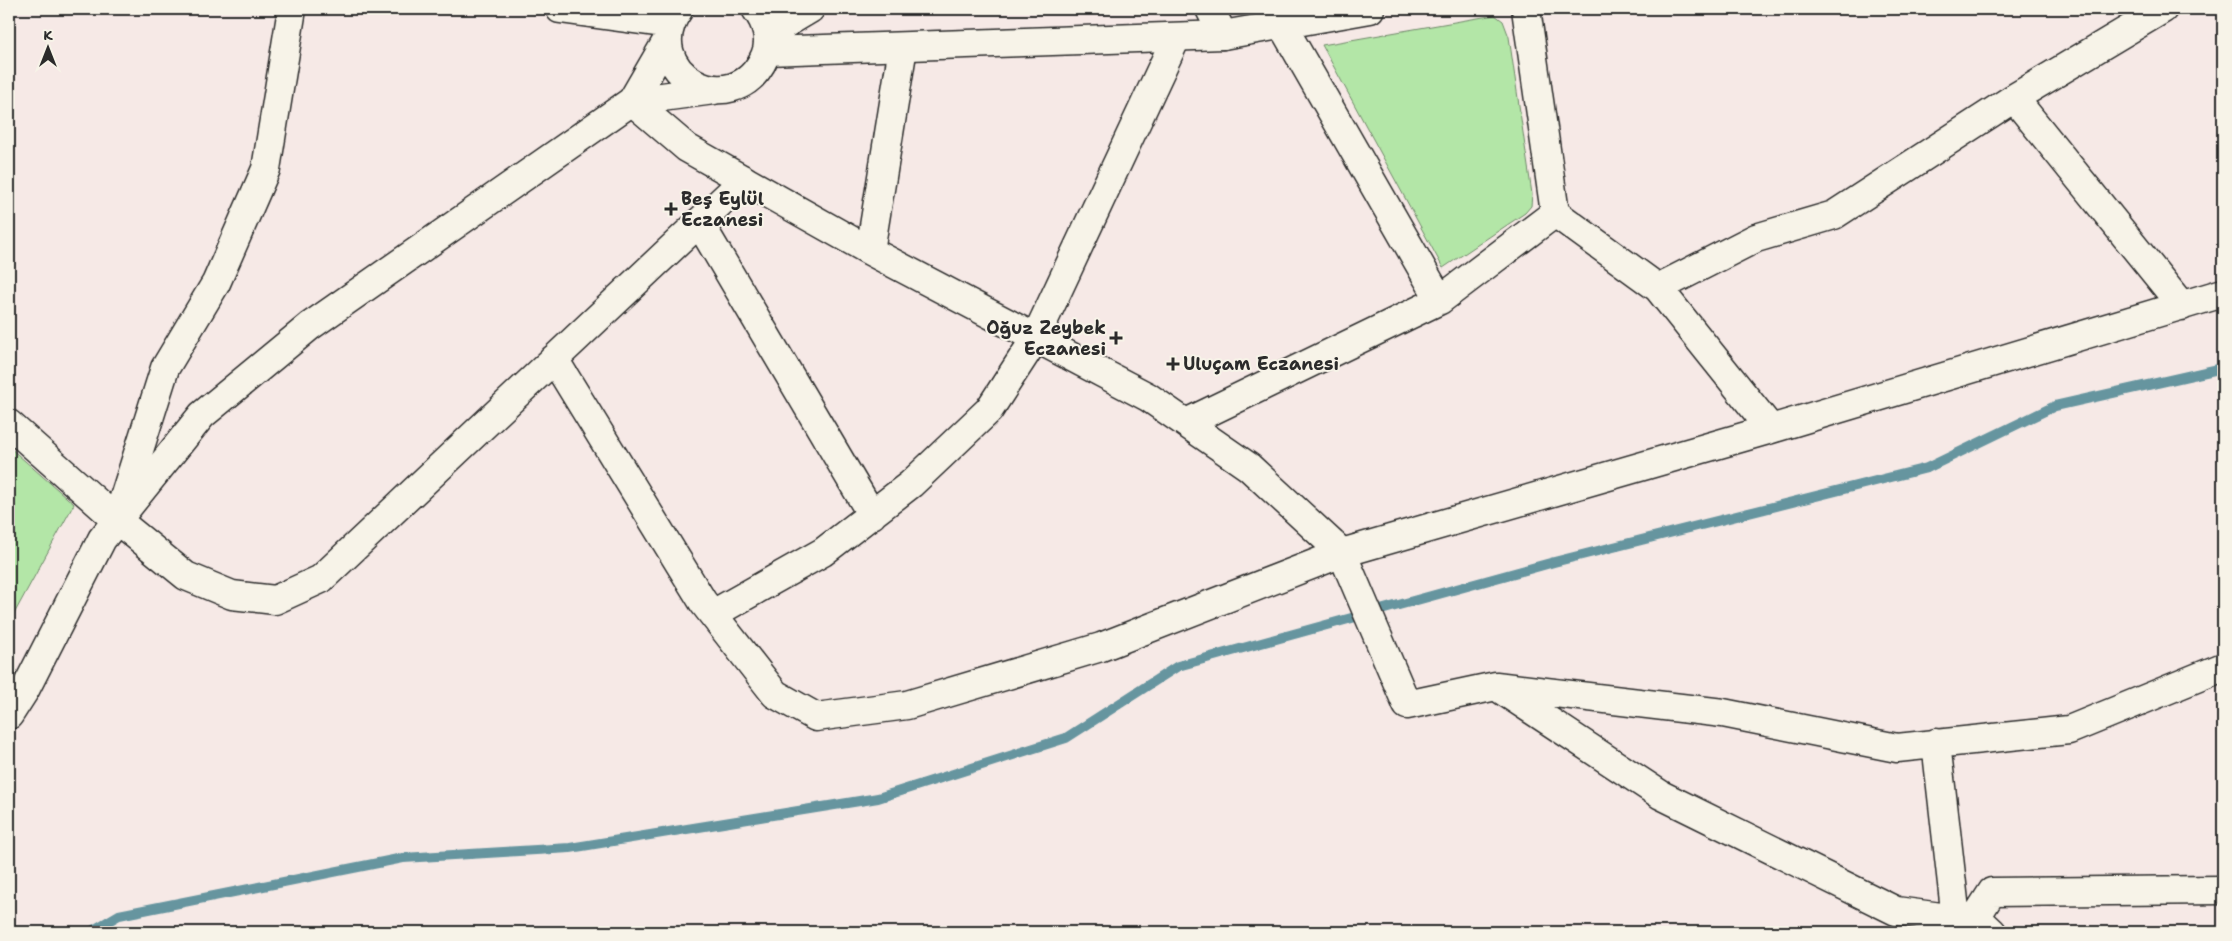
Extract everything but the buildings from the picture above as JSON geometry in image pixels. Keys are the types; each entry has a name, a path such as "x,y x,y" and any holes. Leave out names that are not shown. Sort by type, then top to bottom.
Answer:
{"street":[{"path":"117,520 165,368 216,283 266,169 292,9"},
{"path":"564,9 672,24"},
{"path":"9,716 25,690 102,539 202,416 302,333 632,102 732,88 748,80 760,67 767,42 762,17 756,9"},
{"path":"767,42 810,9"},
{"path":"1210,9 1223,35"},
{"path":"767,42 903,47 1176,38 1223,35 1370,9"},
{"path":"1526,9 1555,213 1658,288 1770,429"},
{"path":"1658,288 1756,238 1834,214 2014,98 2163,9"},
{"path":"632,102 672,24"},
{"path":"672,24 670,54 676,68 688,80 702,88 717,90"},
{"path":"1282,25 1440,300"},
{"path":"713,614 823,552 911,484 989,410 1035,339 1176,38"},
{"path":"870,251 903,47"},
{"path":"2014,98 2182,306"},
{"path":"632,102 687,148 870,251 1148,397 1249,467 1346,562 1407,705 1496,686 1723,713 1897,748 2068,730 2223,667"},
{"path":"9,424 117,520 186,576 232,595 274,600 321,579 744,180"},
{"path":"1186,423 1440,300 1555,213"},
{"path":"699,222 872,514"},
{"path":"554,359 713,614 775,694 816,717 907,705 1102,647 1346,562 1770,429 2223,293"},
{"path":"1496,686 1661,795 1896,911 1975,923"},
{"path":"1936,743 1975,923"},
{"path":"1975,923 1992,892 2223,890"}],"green space":[{"path":"1495,15 1503,21 1509,37 1532,194 1531,206 1525,213 1443,268 1322,45"},
{"path":"9,447 74,504 9,623"}],"waterway":[{"path":"90,932 119,915 403,858 570,848 878,798 1066,738 1178,666 1554,562 1927,468 2055,406 2223,368"}],"place":[{"name":"Beş Eylül Eczanesi","path":"671,209"},
{"name":"Oğuz Zeybek Eczanesi","path":"1116,338"},
{"name":"Uluçam Eczanesi","path":"1173,364"}]}
